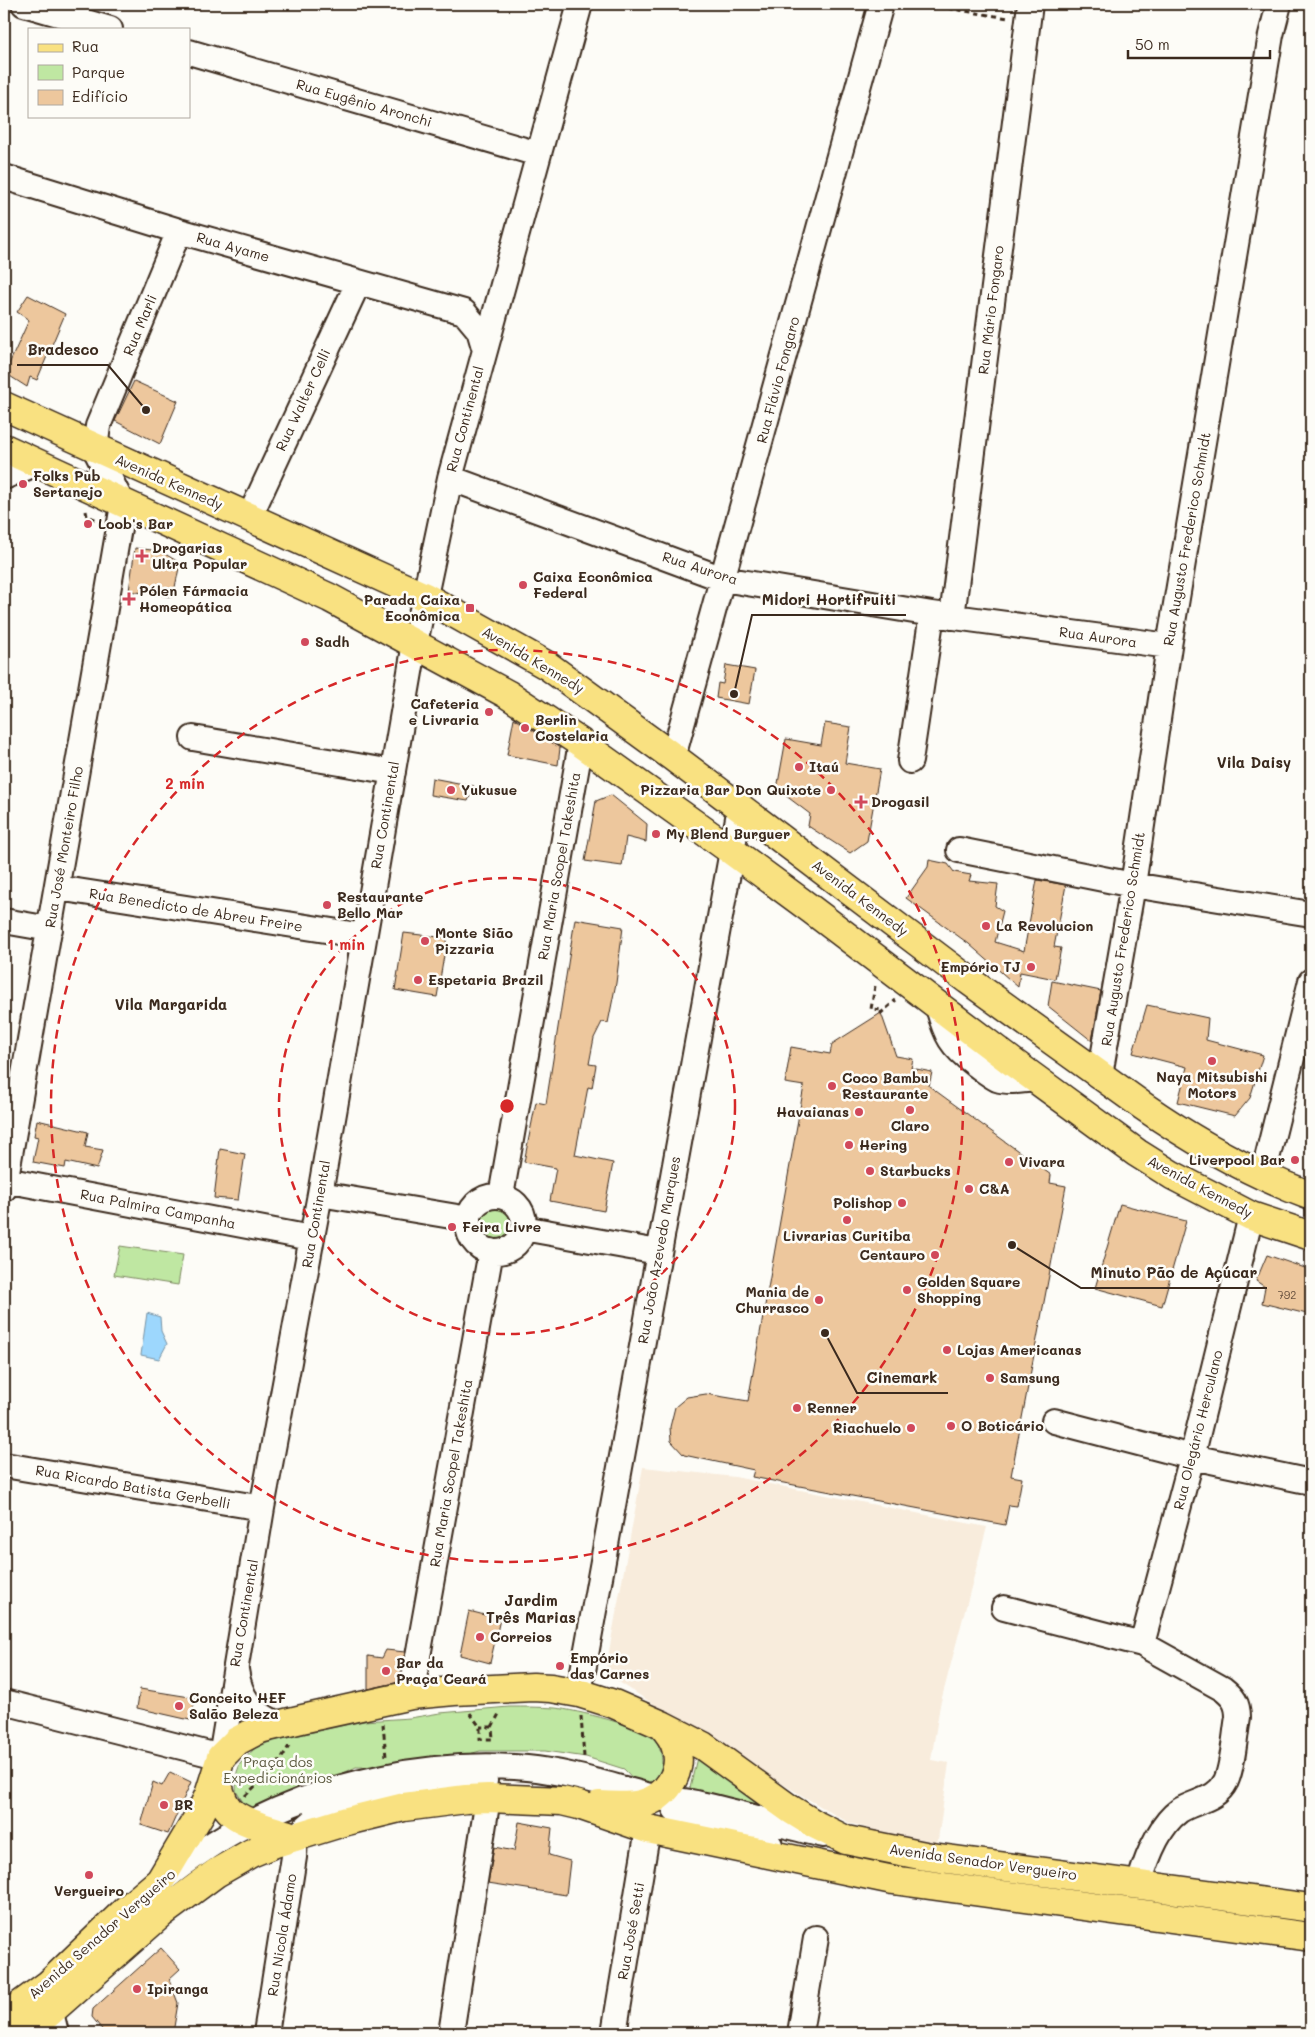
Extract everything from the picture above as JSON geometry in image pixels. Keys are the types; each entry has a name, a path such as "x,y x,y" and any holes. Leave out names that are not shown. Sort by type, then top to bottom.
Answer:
{"main road":[{"name":"Avenida Kennedy","path":"4,406 95,449 425,597 548,666 740,807 968,980 1172,1126 1230,1159 1311,1196"},
{"name":"Avenida Kennedy","path":"4,448 123,505 330,598 507,694 581,743 732,851 938,1007 1137,1153 1172,1175 1251,1216 1311,1236"},
{"path":"160,1882 200,1814 219,1765 229,1746 243,1737 260,1729 290,1721 411,1694 487,1688 533,1687 579,1693 600,1699 662,1725 703,1746 790,1808 816,1825 846,1840"},
{"path":"580,1787 636,1805 658,1797 674,1778 678,1755 676,1746 662,1725"},
{"path":"219,1765 222,1798 241,1817 295,1837"},
{"name":"Avenida Senador Vergueiro","path":"26,2033 53,2023 162,1913 216,1873 251,1852 295,1837 404,1807 488,1798 548,1800 580,1787 648,1829 893,1880 1311,1937"},
{"name":"Avenida Senador Vergueiro","path":"846,1840 925,1856 1311,1908"},
{"name":"Avenida Senador Vergueiro","path":"4,2017 49,1984 119,1916 160,1882"}],"street":[{"path":"24,4 107,28"},
{"name":"Rua Continental","path":"219,1765 262,1508 320,1194 415,643 450,478 484,347 580,4"},
{"name":"Rua Flávio Fongaro","path":"673,757 881,4"},
{"name":"Rua Mário Fongaro","path":"910,761 942,616 1030,4"},
{"name":"Rua Augusto Frederico Schmidt","path":"1100,1074 1133,885 1169,646 1271,35 1279,4"},
{"name":"Rua Eugênio Aronchi","path":"190,52 538,154"},
{"name":"Rua Ayame","path":"4,177 179,231 464,312"},
{"name":"Rua Marli","path":"95,449 98,426 179,231"},
{"name":"Rua Walter Celli","path":"249,518 358,283"},
{"path":"484,347 479,330 464,312 482,305 499,293"},
{"path":"95,449 123,505"},
{"path":"4,477 36,463"},
{"name":"Rua Aurora","path":"450,478 723,579 942,616 1169,646"},
{"name":"Rua José Monteiro Filho","path":"5,1184 58,888 123,505"},
{"path":"193,738 393,772"},
{"name":"Rua Maria Scopel Takeshita","path":"501,1196 581,743"},
{"name":"Rua João Azevedo Marques","path":"579,1693 740,807"},
{"path":"959,850 1133,885 1311,914"},
{"name":"Rua Benedicto de Abreu Freire","path":"58,888 364,936"},
{"path":"4,921 50,929"},
{"path":"1263,1175 1311,981"},
{"name":"Rua Palmira Campanha","path":"5,1184 311,1238"},
{"path":"320,1194 468,1219"},
{"path":"501,1196 516,1204 524,1220 523,1228 516,1244 500,1252 483,1249 476,1243 468,1228 468,1219 471,1210 484,1199 501,1196"},
{"name":"Rua Olegário Herculano","path":"1142,1644 1192,1456 1251,1216"},
{"path":"523,1228 658,1252"},
{"name":"Rua Maria Scopel Takeshita","path":"411,1694 491,1251"},
{"path":"1054,1421 1192,1456 1311,1482"},
{"name":"Rua Ricardo Batista Gerbelli","path":"4,1465 262,1508"},
{"path":"1004,1608 1142,1644 1229,1693 1238,1707 1226,1781 1215,1794 1182,1810 1166,1825 1146,1864 1139,1884"},
{"path":"235,1666 239,1687 247,1702 258,1714 290,1721"},
{"path":"4,1702 219,1765"},
{"name":"Avenida Senador Vergueiro","path":"160,1882 241,1817 339,1788 388,1776 447,1768 529,1768 580,1787"},
{"name":"Avenida Senador Vergueiro","path":"295,1837 319,1816 350,1805 456,1784 538,1777 580,1787"},
{"name":"Avenida Senador Vergueiro","path":"658,1797 702,1804 846,1840"},
{"name":"Avenida Senador Vergueiro","path":"658,1797 672,1807 697,1819 837,1868"},
{"path":"451,2033 488,1798"},
{"name":"Rua José Setti","path":"614,2033 648,1829"},
{"name":"Rua Nicola Ádamo","path":"266,2033 294,1857 295,1837"},
{"path":"800,2033 816,1938"}],"path":[{"path":"922,4 1009,18"},
{"path":"876,983 871,1009 882,1010 881,1013 903,993"},
{"path":"579,1693 580,1787"},
{"path":"382,1700 388,1776"},
{"path":"241,1817 294,1738 290,1721"},
{"path":"480,1727 492,1727 493,1739 480,1739 480,1727"}],"shaded area":[{"path":"643,1467 735,1477 987,1527 940,1705 931,1760 949,1763 937,1847 849,1823 731,1754 605,1673"}],"green space":[{"path":"499,1203 507,1206 513,1212 516,1224 513,1236 507,1242 491,1245 483,1242 477,1236 474,1220 477,1212 483,1206"},
{"path":"120,1246 183,1255 178,1285 114,1275"},
{"name":"Praça dos Expedicionários","path":"509,1707 565,1709 593,1715 638,1730 656,1741 661,1752 660,1772 652,1781 640,1786 624,1769 586,1757 545,1751 480,1751 419,1768 356,1767 311,1789 259,1809 246,1807 236,1791 237,1772 240,1764 255,1748 272,1741 364,1721"},
{"path":"698,1753 792,1819 688,1797"}],"water":[{"path":"147,1313 160,1317 161,1331 167,1344 159,1359 141,1355"}],"building":[{"path":"28,295 65,314 37,380 30,377 27,387 5,373 29,320 17,312"},
{"path":"134,381 178,401 160,444 115,421"},
{"path":"135,548 160,551 180,563 173,597 129,591"},
{"path":"726,665 755,670 749,704 716,698 718,683 723,684"},
{"name":"Berlin Costelaria","path":"514,718 560,748 558,765 507,755"},
{"path":"825,723 851,727 845,763 880,769 867,841 850,853 808,826 810,814 777,789 786,739 821,745"},
{"name":"Yukusue","path":"432,778 474,786 468,801 430,795"},
{"path":"611,795 647,824 646,842 626,837 622,866 585,861 596,801"},
{"path":"929,860 948,864 954,872 971,875 969,881 998,884 995,906 1003,911 995,942 1024,951 1037,880 1066,885 1054,947 1061,948 1055,979 1020,972 1018,987 969,944 906,898 928,867"},
{"path":"575,919 623,927 616,983 608,1023 602,1022 594,1038 589,1064 596,1065 592,1088 588,1087 575,1155 613,1163 604,1211 550,1201 556,1168 524,1162 536,1102 546,1104"},
{"path":"404,933 447,938 437,997 395,990"},
{"path":"1052,981 1101,991 1092,1041 1048,1006"},
{"name":"Naya Mitsubishi Motors","path":"1147,1005 1208,1018 1206,1040 1263,1055 1250,1098 1235,1116 1178,1102 1187,1067 1133,1053"},
{"name":"Golden Square Shopping","path":"881,1013 896,1056 913,1059 911,1068 932,1072 929,1086 1051,1175 1050,1183 1066,1186 1011,1476 1022,1478 1017,1506 1009,1505 1005,1525 752,1477 754,1470 684,1455 671,1441 670,1427 675,1407 687,1397 706,1394 748,1401 804,1086 785,1083 791,1047 830,1054 832,1044"},
{"path":"37,1120 88,1132 85,1147 103,1150 97,1169 66,1162 65,1168 33,1162 38,1137 34,1136"},
{"path":"220,1149 245,1154 238,1200 214,1198"},
{"path":"1120,1204 1186,1221 1162,1306 1095,1288"},
{"path":"1267,1255 1311,1270 1311,1315 1262,1303 1265,1287 1256,1281"},
{"name":"Correios","path":"469,1611 500,1619 490,1663 460,1655"},
{"name":"Bar da Praça Ceará","path":"386,1650 405,1652 399,1682 368,1689 368,1656 382,1658"},
{"path":"140,1689 196,1698 190,1720 137,1708"},
{"name":"BR","path":"170,1772 191,1782 168,1834 141,1825 153,1782 162,1786"},
{"path":"519,1822 552,1828 549,1855 570,1861 566,1895 488,1883 494,1847 514,1851"},
{"path":"161,1948 180,1969 169,1979 178,2003 173,2033 105,2033 92,2017 93,2009"}],"place":[{"name":"Bradesco","path":"146,410"},
{"name":"Folks Pub Sertanejo","path":"23,484"},
{"name":"Loob's Bar","path":"88,524"},
{"name":"Drogarias Ultra Popular","path":"142,556"},
{"name":"Caixa Econômica Federal","path":"523,585"},
{"name":"Pólen Fármacia Homeopática","path":"129,599"},
{"name":"Parada Caixa Econômica","path":"470,608"},
{"name":"Sadh","path":"305,642"},
{"name":"Midori Hortifruiti","path":"734,694"},
{"name":"Cafeteria e Livraria","path":"489,712"},
{"name":"Berlin Costelaria","path":"525,728"},
{"name":"Itaú","path":"799,767"},
{"name":"Yukusue","path":"451,790"},
{"name":"Pizzaria Bar Don Quixote","path":"831,790"},
{"name":"Drogasil","path":"861,802"},
{"name":"My Blend Burguer","path":"656,834"},
{"name":"Restaurante Bello Mar","path":"327,905"},
{"name":"La Revolucion","path":"986,926"},
{"name":"Monte Sião Pizzaria","path":"425,941"},
{"name":"Empório TJ","path":"1031,967"},
{"name":"Espetaria Brazil","path":"418,980"},
{"name":"Naya Mitsubishi Motors","path":"1212,1061"},
{"name":"Coco Bambu Restaurante","path":"832,1086"},
{"name":"Claro","path":"910,1110"},
{"name":"Havaianas","path":"859,1112"},
{"name":"Hering","path":"849,1145"},
{"name":"Liverpool Bar","path":"1295,1160"},
{"name":"Vivara","path":"1009,1162"},
{"name":"Starbucks","path":"870,1171"},
{"name":"C&A","path":"969,1189"},
{"name":"Polishop","path":"902,1203"},
{"name":"Livrarias Curitiba","path":"847,1220"},
{"name":"Feira Livre","path":"452,1227"},
{"name":"Minuto Pão de Açúcar","path":"1012,1245"},
{"name":"Centauro","path":"935,1255"},
{"name":"Golden Square Shopping","path":"907,1290"},
{"name":"Mania de Churrasco","path":"819,1300"},
{"name":"Cinemark","path":"825,1333"},
{"name":"Lojas Americanas","path":"947,1350"},
{"name":"Samsung","path":"990,1378"},
{"name":"Renner","path":"797,1408"},
{"name":"O Boticário","path":"951,1426"},
{"name":"Riachuelo","path":"911,1428"},
{"name":"Correios","path":"480,1637"},
{"name":"Empório das Carnes","path":"560,1666"},
{"name":"Bar da Praça Ceará","path":"386,1671"},
{"name":"Conceito HEF Salão Beleza","path":"179,1706"},
{"name":"BR","path":"164,1805"},
{"name":"Vergueiro","path":"89,1875"},
{"name":"Ipiranga","path":"137,1989"}],"district":[{"name":"Vila Daisy","path":"1254,763"},
{"name":"Vila Margarida","path":"171,1005"},
{"name":"Jardim Três Marias","path":"531,1610"}]}
